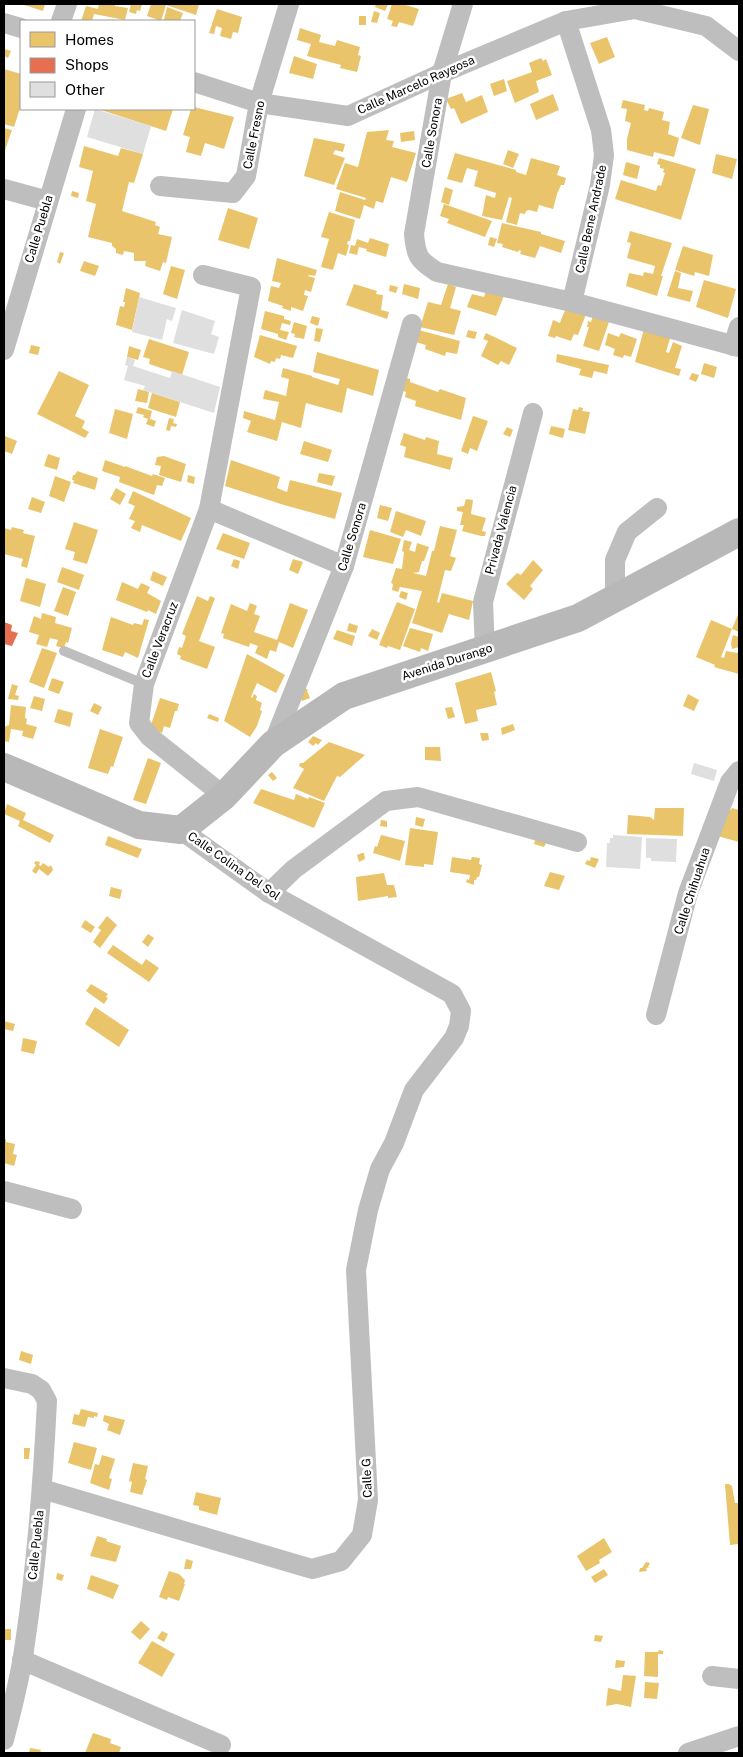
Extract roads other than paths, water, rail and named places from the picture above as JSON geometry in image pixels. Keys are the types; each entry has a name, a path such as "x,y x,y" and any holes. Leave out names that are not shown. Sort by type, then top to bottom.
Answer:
{"main road":[{"name":"Avenida Durango","path":"181,830 224,796 273,744 344,696 578,618 739,532"},
{"name":"Calle Colina Del Sol","path":"4,768 139,825 181,830"}],"street":[{"path":"61,20 68,4"},
{"name":"Calle Fresno","path":"160,186 233,193 246,176 259,103 290,4"},
{"name":"Calle Sonora","path":"463,4 442,73 414,234 416,252 425,264 437,272 572,302"},
{"path":"636,7 706,26 739,51"},
{"name":"Calle Marcelo Raygosa","path":"195,82 259,103 348,116 442,73 566,21 636,7"},
{"name":"Calle Bene Andrade","path":"566,21 601,130 604,155 600,185 572,302"},
{"path":"4,23 20,28"},
{"name":"Calle Puebla","path":"4,350 76,110"},
{"path":"4,189 48,201"},
{"name":"Calle Veracruz","path":"203,275 251,287 210,509 144,684 139,723 150,737 224,796"},
{"path":"572,302 737,340"},
{"name":"Calle Sonora","path":"273,744 344,566 412,324"},
{"name":"Privada Valencia","path":"485,650 483,602 532,413"},
{"path":"615,598 615,560 627,532 656,508"},
{"path":"210,509 344,566"},
{"name":"Calle Chihuahua","path":"656,1015 688,893 730,782 739,771"},
{"path":"270,893 294,869 386,801 418,797 577,842"},
{"name":"Calle Colina Del Sol","path":"181,830 270,893 452,994"},
{"name":"Calle G","path":"42,1489 312,1569 341,1561 362,1535 368,1500 356,1270 368,1210 380,1169 394,1143 414,1090 454,1038 460,1026 461,1011 452,994"},
{"path":"4,1191 72,1209"},
{"name":"Calle Puebla","path":"4,1378 32,1384 41,1390 47,1401 42,1489 22,1660 5,1730"},
{"path":"22,1660 221,1745"},
{"path":"712,1676 739,1679"},
{"path":"688,1753 739,1736"}],"lane":[{"path":"64,651 144,684"}]}
